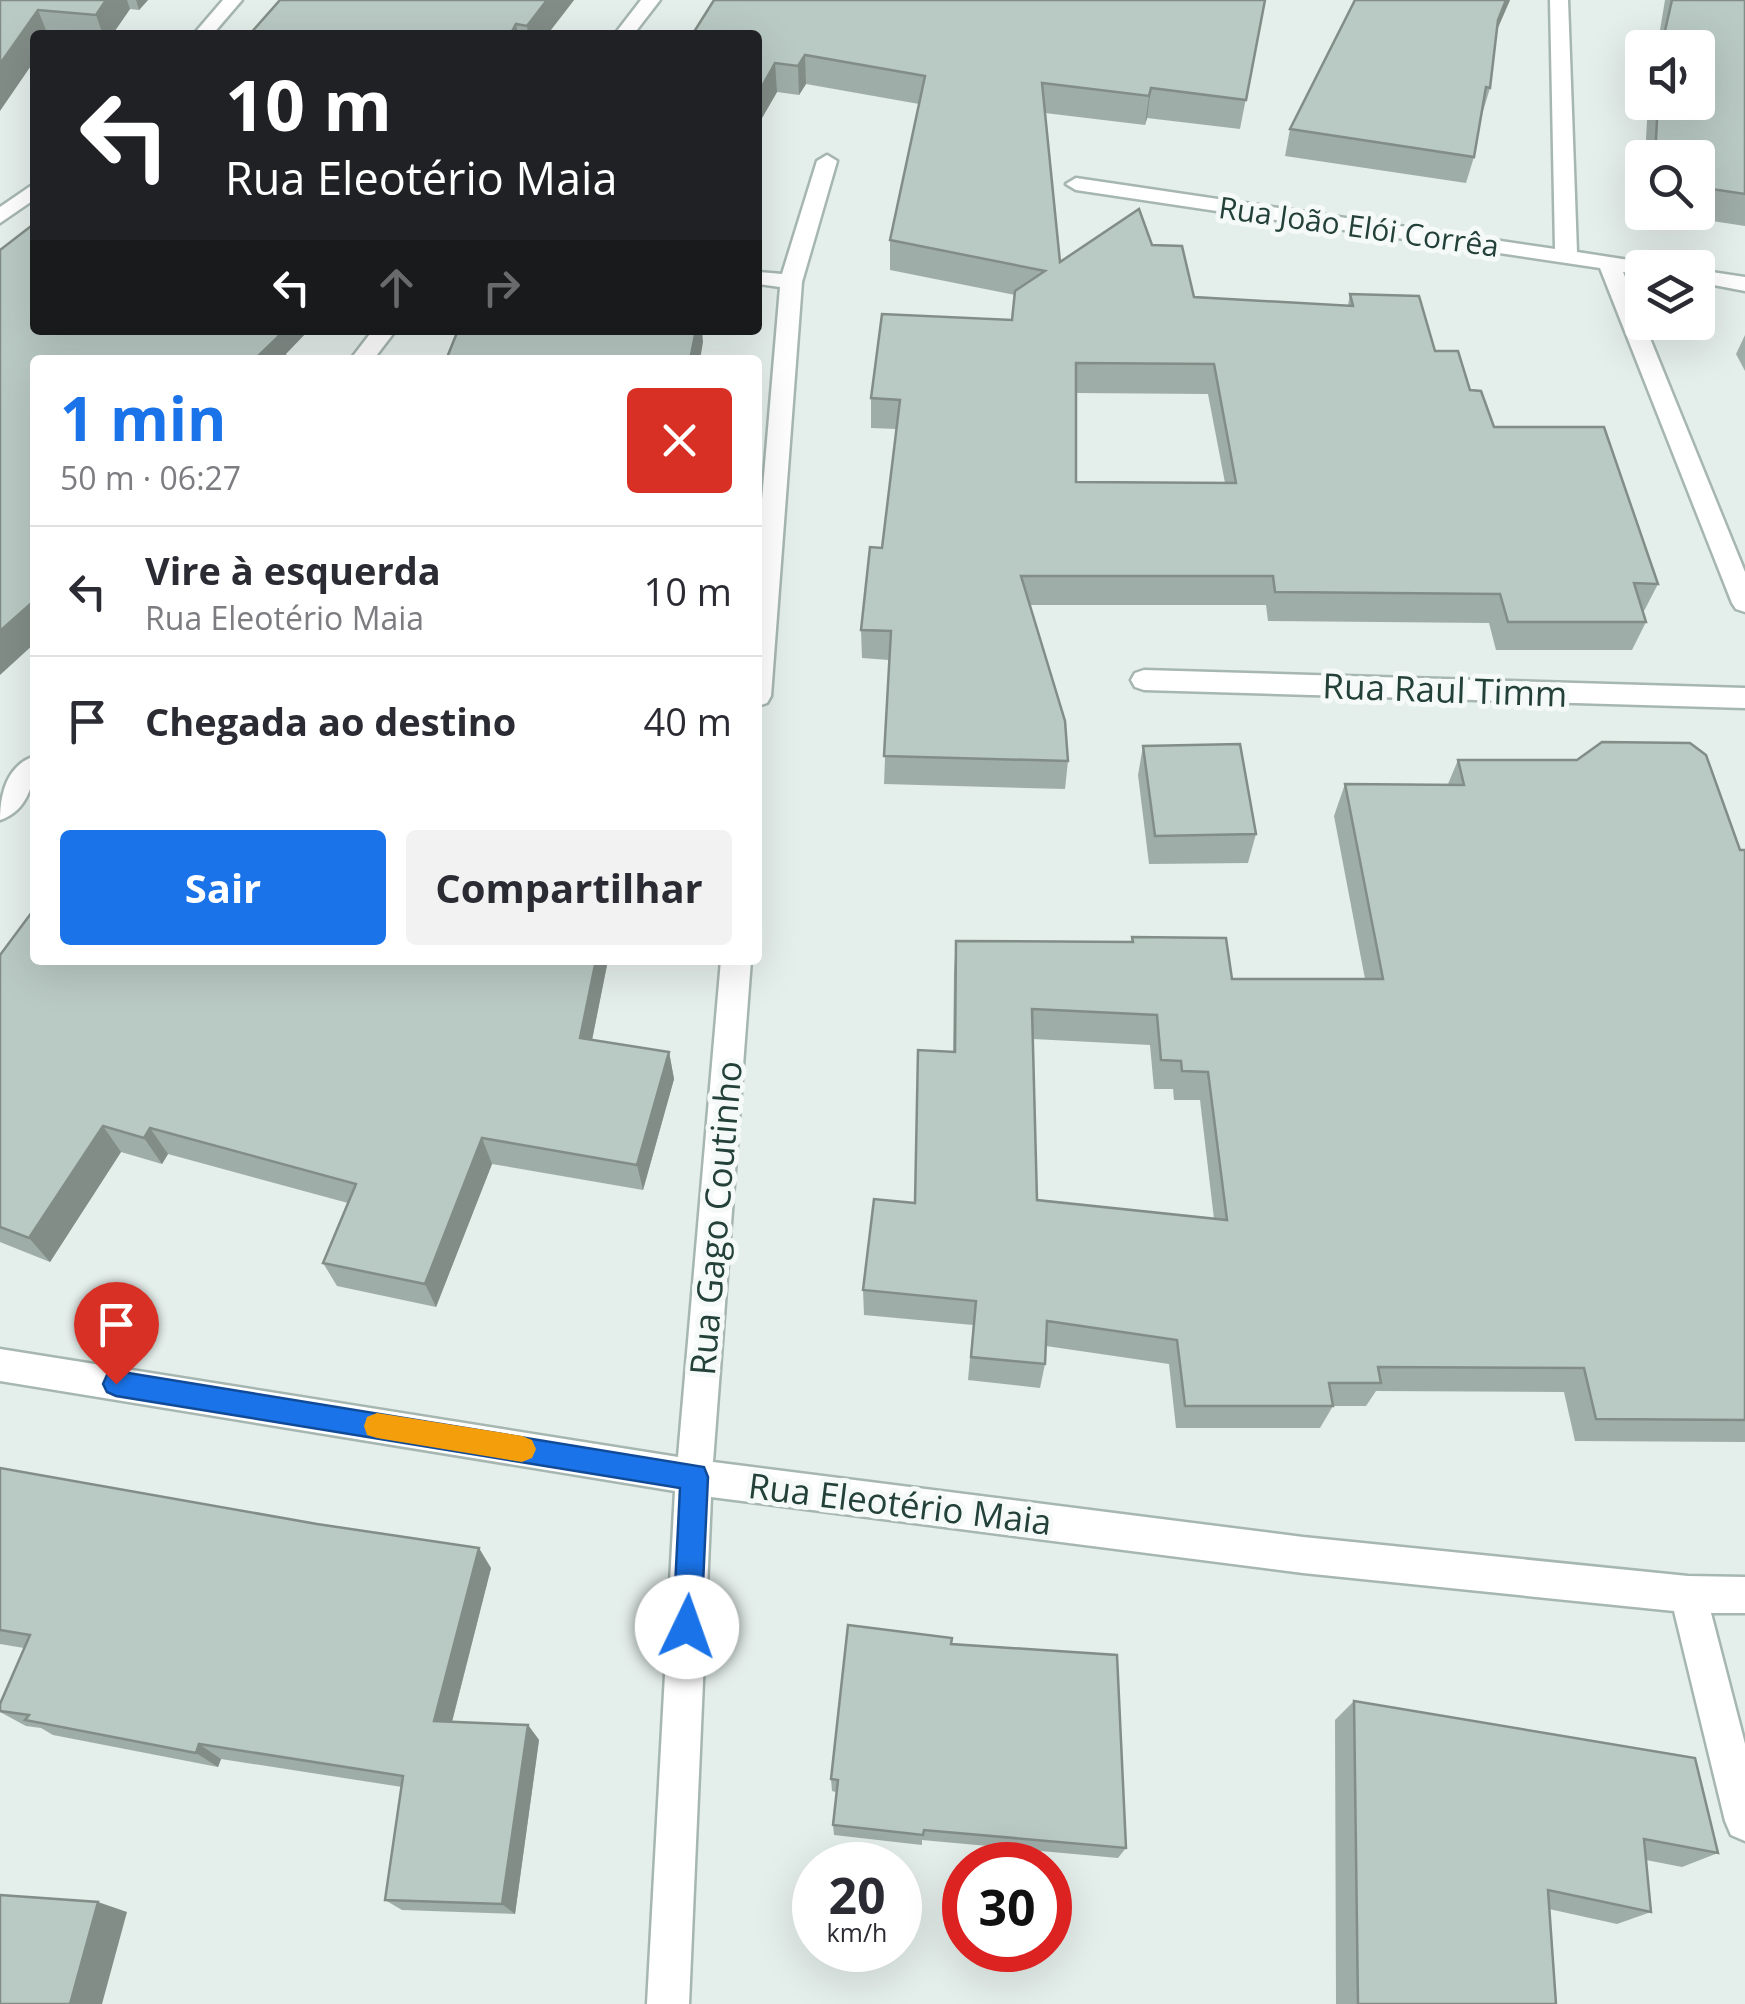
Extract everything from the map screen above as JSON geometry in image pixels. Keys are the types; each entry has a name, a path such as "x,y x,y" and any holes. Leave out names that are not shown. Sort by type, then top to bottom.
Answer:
{"street":[{"path":"206,30 233,0"},
{"path":"626,30 651,0"},
{"path":"1559,0 1566,256"},
{"path":"762,646 791,282 828,162"},
{"name":"Rua João Elói Corrêa","path":"1076,184 1625,265"},
{"path":"0,217 30,193"},
{"path":"1608,262 1745,603"},
{"path":"762,278 791,282"},
{"path":"1715,279 1745,284"},
{"path":"365,355 381,335"},
{"name":"Rua Raul Timm","path":"1144,680 1745,698"},
{"path":"5,794 30,771"},
{"name":"Rua Gago Coutinho","path":"668,2004 694,1477 736,965"},
{"name":"Rua Eleotério Maia","path":"0,1365 694,1477 1303,1555 1688,1594 1745,1596"},
{"path":"1688,1594 1745,1820"}],"building":[{"path":"0,0 106,0 96,15 38,10 0,64"},
{"path":"280,0 547,0 527,26 516,24 513,30 253,30"},
{"path":"714,0 1265,0 1246,100 1151,88 1149,96 1042,83 1060,262 1139,209 1152,245 1182,246 1194,297 1353,306 1350,294 1419,296 1435,351 1458,351 1470,390 1481,391 1494,427 1604,427 1658,584 1634,583 1646,622 1508,622 1500,594 1275,592 1273,576 1021,576 1065,721 1068,761 884,756 891,631 861,630 870,547 882,548 900,400 871,398 882,314 1012,320 1015,291 1045,271 890,240 925,76 805,55 798,66 775,63 762,86 762,30 695,30","holes":["1076,363 1214,364 1236,483 1076,482"]},
{"path":"1355,0 1506,0 1498,20 1490,88 1486,87 1474,157 1290,129"},
{"path":"1672,0 1745,0 1745,194 1715,190 1715,140 1656,140 1657,120 1715,120 1715,30 1665,30"},
{"path":"30,227 30,335 280,335 259,355 30,355 30,604 0,631 0,250"},
{"path":"456,335 695,335 691,355 448,355"},
{"path":"1602,742 1690,743 1706,755 1740,850 1745,850 1745,1420 1596,1419 1584,1368 1378,1367 1381,1383 1329,1383 1333,1406 1185,1406 1177,1340 1047,1321 1045,1364 971,1357 976,1301 863,1290 874,1199 915,1203 918,1050 955,1052 956,941 1226,938 1232,979 1383,979 1345,784 1464,785 1458,760 1577,760","holes":["1032,1009 1157,1015 1161,1060 1181,1061 1182,1071 1208,1072 1227,1220 1037,1200"]},
{"path":"1240,744 1256,834 1155,836 1143,746"},
{"path":"30,915 30,965 595,965 580,1038 669,1052 637,1165 482,1138 425,1284 323,1263 356,1184 150,1128 144,1138 103,1126 29,1238 0,1227 0,955"},
{"path":"0,1468 317,1524 479,1548 434,1721 528,1725 502,1904 385,1900 403,1776 199,1744 196,1753 25,1720 29,1715 0,1711 30,1635 0,1630"},
{"path":"848,1625 952,1638 951,1644 1117,1655 1126,1848 833,1825 838,1780 831,1779"},
{"path":"1354,1701 1695,1758 1718,1853 1644,1839 1651,1912 1548,1890 1556,2004 1358,2004"},
{"path":"0,1895 98,1902 70,2004 0,2004"}],"slow traffic":[{"path":"377,1426 522,1449"}],"route":[{"path":"116,1384 694,1477 687,1627"}]}
